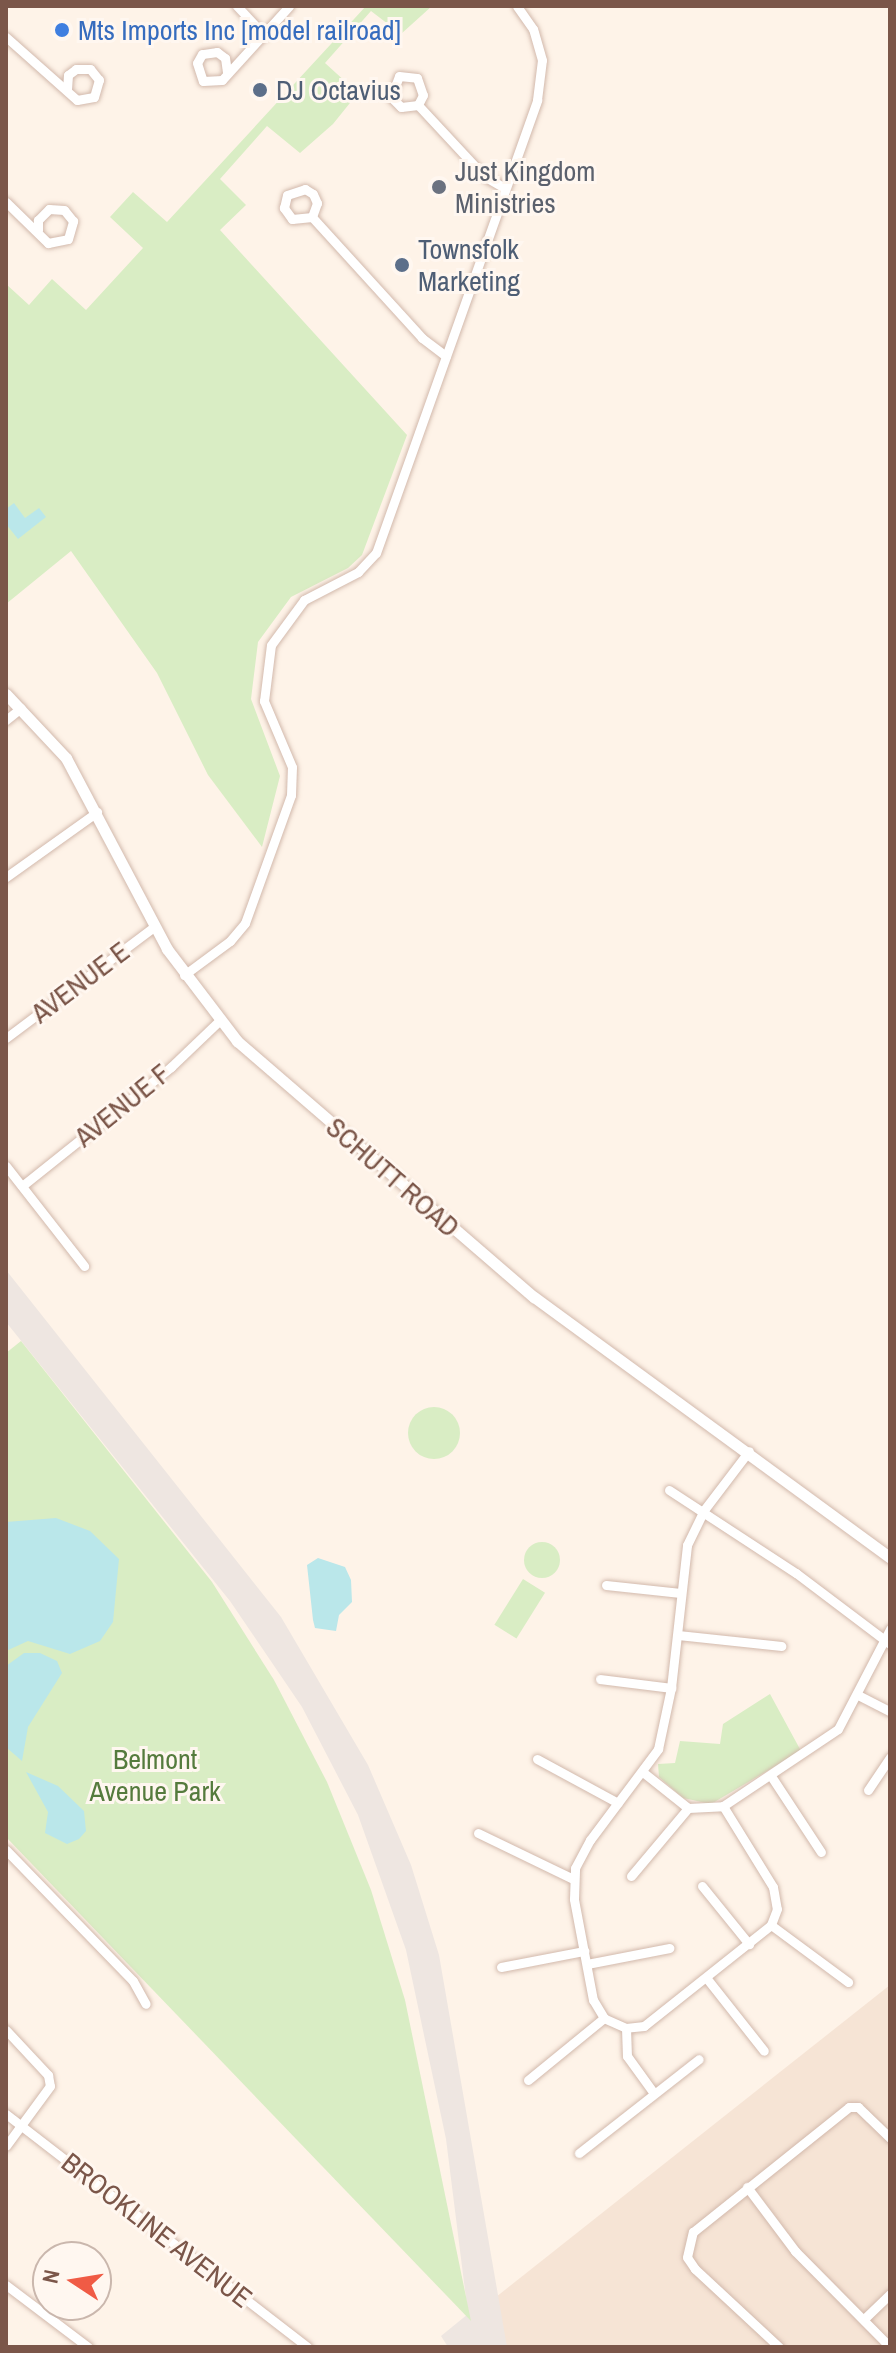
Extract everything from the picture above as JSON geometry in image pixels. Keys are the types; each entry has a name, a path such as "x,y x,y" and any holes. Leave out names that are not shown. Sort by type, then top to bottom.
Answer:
{"street":[{"path":"237,6 264,35"},
{"path":"227,72 289,6"},
{"path":"184,975 230,941 245,923 291,795 292,767 264,701 271,645 304,600 358,572 376,553 505,188 543,72 539,43 517,6"},
{"path":"6,37 67,90"},
{"path":"418,105 484,176 505,188"},
{"path":"6,202 38,230 43,240 59,244 72,235 73,221 64,210 49,209 38,220 38,230"},
{"path":"312,217 422,338 446,356"},
{"name":"SCHUTT ROAD","path":"6,694 66,758 97,812 154,927 184,975 219,1021 278,1079 534,1297 749,1451 890,1558"},
{"path":"6,720 21,708"},
{"path":"6,877 97,812"},
{"name":"AVENUE E","path":"6,1038 154,927"},
{"name":"AVENUE F","path":"22,1186 171,1067 219,1021"},
{"path":"6,1166 84,1266"},
{"path":"723,1806 773,1887 777,1909 771,1925 708,1980 644,2026 626,2028 604,2018 593,2000 573,1879 590,1840 644,1773 658,1749 671,1688 687,1545 704,1510 749,1451"},
{"path":"669,1490 704,1510 796,1573 887,1642"},
{"path":"606,1585 681,1593"},
{"path":"644,1773 688,1808 723,1806 828,1740 858,1695 887,1642 890,1629"},
{"path":"678,1635 781,1646"},
{"path":"600,1679 671,1688"},
{"path":"858,1695 890,1711"},
{"path":"868,1790 890,1757"},
{"path":"537,1759 618,1803"},
{"path":"771,1776 821,1852"},
{"path":"631,1876 688,1808"},
{"path":"478,1833 573,1879"},
{"path":"6,1850 133,1981 146,2004"},
{"path":"702,1886 749,1944"},
{"path":"771,1925 848,1982"},
{"path":"587,1964 669,1948"},
{"path":"501,1967 584,1951"},
{"path":"708,1980 764,2051"},
{"path":"528,2080 604,2018"},
{"path":"626,2028 627,2056 653,2092"},
{"path":"6,2030 50,2082 6,2146"},
{"path":"579,2153 699,2059"},
{"path":"779,2347 687,2257 693,2232 849,2107 858,2107 890,2138"},
{"name":"BROOKLINE AVENUE","path":"6,2114 308,2347"},
{"path":"747,2187 795,2251 865,2318 890,2347"},
{"path":"6,2285 88,2347"},
{"path":"865,2318 890,2294"}],"shaded area":[{"path":"6,1270 281,1617 368,1765 411,1865 439,1955 507,2347 448,2347 441,2336 468,2314 446,2139 406,1950 358,1815 302,1707 230,1601 6,1322"},
{"path":"890,1985 890,2347 504,2347 496,2297"}],"green space":[{"path":"366,6 432,6 401,34 371,11 325,63 358,93 333,124 300,153 267,126 220,179 246,205 220,230 407,435 362,555 348,568 291,597 258,642 251,699 280,776 262,847 208,775 157,673 71,551 6,604 6,284 29,305 52,279 86,310 143,248 110,217 133,192 167,222"},
{"name":"Belmont Avenue Park","path":"21,1341 212,1582 274,1680 327,1782 371,1890 405,2000 471,2321 6,1837 6,1353"},
{"path":"434,1407 453,1414 460,1433 453,1452 434,1459 415,1452 408,1433 415,1414"},
{"path":"542,1542 555,1547 560,1560 555,1573 542,1578 529,1573 524,1560 529,1547"},
{"path":"523,1579 545,1593 516,1639 494,1625"},
{"path":"770,1694 801,1751 711,1804 683,1798 659,1777 658,1764 675,1763 680,1741 720,1744 723,1724"}],"water":[{"path":"14,503 25,518 39,508 46,517 18,539 6,524 6,509"},
{"path":"56,1518 90,1531 119,1559 113,1622 100,1641 70,1654 28,1641 6,1651 6,1522"},
{"path":"318,1558 345,1567 351,1580 352,1602 339,1615 336,1631 315,1628 313,1620 307,1565"},
{"path":"24,1653 40,1653 57,1661 62,1673 28,1727 22,1761 7,1748 6,1666"},
{"path":"26,1772 58,1786 84,1811 86,1831 79,1839 67,1844 45,1833 48,1812"}],"place":[{"name":"Mts Imports Inc [model railroad]","path":"62,30"},
{"name":"DJ Octavius","path":"260,90"},
{"name":"Just Kingdom Ministries","path":"439,187"},
{"name":"Townsfolk Marketing","path":"402,265"}]}
